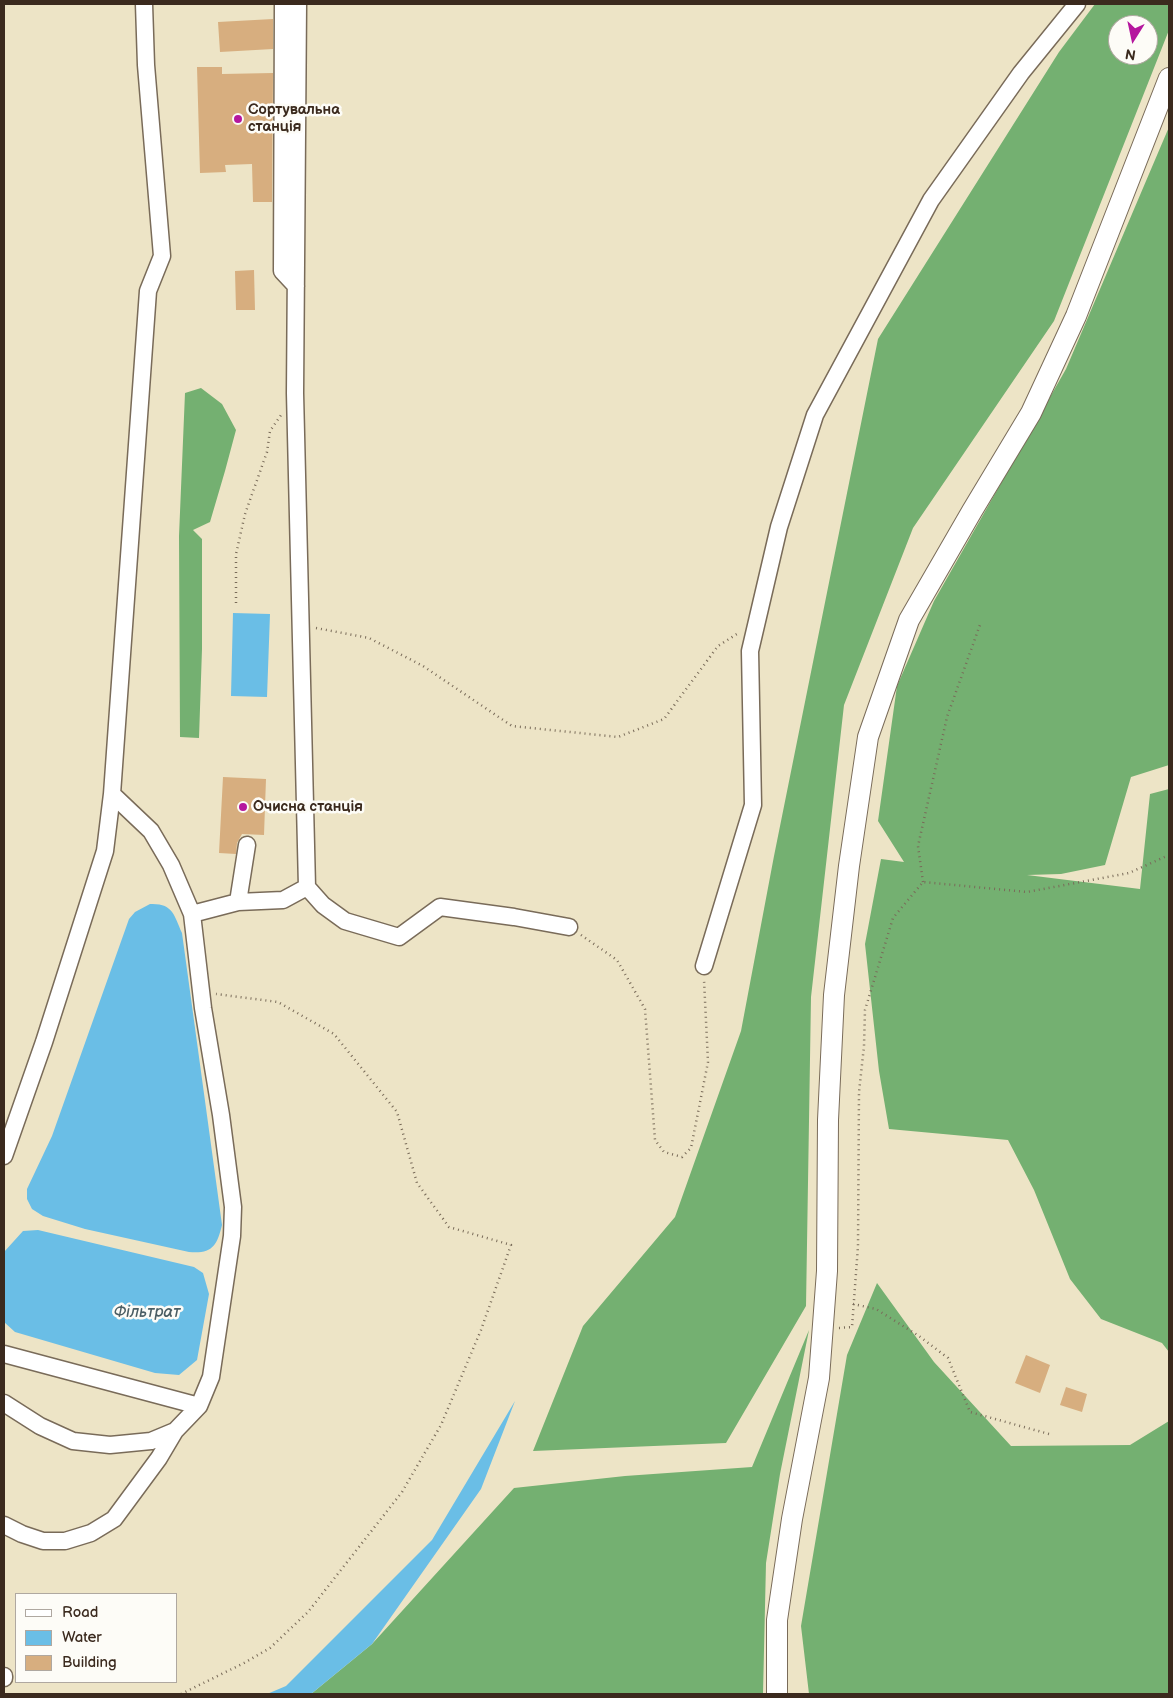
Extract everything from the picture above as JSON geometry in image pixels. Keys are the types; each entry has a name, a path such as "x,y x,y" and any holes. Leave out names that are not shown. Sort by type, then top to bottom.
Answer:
{"main road":[{"path":"777,1694 777,1620 792,1519 819,1378 827,1271 828,1120 834,995 849,866 868,737 909,620 1031,413 1076,316 1169,78"}],"lane":[{"path":"4,1156 44,1042 105,851 112,794 148,291 162,256 146,65 144,4"},
{"path":"283,4 282,271 296,286"},
{"path":"298,4 295,393 307,887 324,905 345,920 399,937 440,907 514,916 569,927"},
{"path":"704,966 753,805 750,651 779,528 815,415 931,200 1021,73 1077,4"},
{"path":"4,1525 43,1541 66,1541 91,1533 114,1518 159,1458 175,1431 199,1406 211,1377 232,1236 233,1207 221,1115 201,992 192,914 171,865 150,831 112,794"},
{"path":"238,902 246,845"},
{"path":"192,914 238,902 283,900 307,887"},
{"path":"4,1354 199,1406"},
{"path":"4,1403 40,1426 73,1440 110,1445 151,1441 175,1431"}],"path":[{"path":"236,603 236,554 245,514 267,452 270,431 295,393"},
{"path":"300,624 369,638 423,666 512,726 618,737 664,719 718,646 757,620"},
{"path":"823,1330 852,1328 858,1246 859,1092 864,1046 865,1010 893,918 923,882 918,846 948,717 981,622"},
{"path":"923,882 1027,892 1129,873 1169,855"},
{"path":"569,927 616,960 645,1009 655,1140 664,1152 682,1157 690,1148 708,1062 704,966"},
{"path":"181,1694 244,1664 270,1648 308,1612 402,1492 440,1425 481,1330 511,1245 449,1227 416,1183 397,1112 334,1034 278,1002 201,992"},
{"path":"853,1304 876,1309 919,1336 948,1358 970,1412 1049,1434"}],"green space":[{"path":"1095,4 1169,4 1169,30 1158,58 1158,15 1108,15 1108,65 1155,65 1054,321 913,528 844,705 811,997 806,1306 726,1443 533,1451 583,1326 675,1217 741,1031 774,856 878,339 1059,52"},
{"path":"1169,127 1169,765 1131,777 1105,865 1061,874 1027,875 1140,889 1150,794 1169,789 1169,1352 1162,1343 1101,1319 1070,1279 1034,1190 1008,1140 889,1129 879,1071 865,944 881,859 904,862 878,821 897,686 934,601 1066,369"},
{"path":"201,388 222,404 236,430 210,522 193,530 202,539 202,649 199,738 180,737 179,536 185,393"},
{"path":"877,1283 934,1362 1011,1446 1130,1445 1169,1421 1169,1694 809,1694 801,1626 847,1355"},
{"path":"809,1330 780,1474 766,1563 763,1694 311,1694 372,1644 514,1488 625,1476 752,1467"}],"water":[{"path":"233,613 270,614 267,697 231,696"},
{"path":"150,904 158,904 172,911 182,933 222,1225 215,1243 203,1252 189,1252 85,1229 43,1216 32,1209 27,1199 27,1189 52,1136 129,919 135,912"},
{"name":"Фільтрат","path":"38,1230 194,1267 203,1273 209,1294 197,1360 179,1375 155,1373 15,1332 4,1322 4,1252 23,1231"},
{"path":"515,1401 481,1489 372,1644 311,1694 267,1694 286,1686 432,1540"}],"building":[{"path":"273,19 273,49 220,52 218,22"},
{"name":"Сортувальна станція","path":"197,67 222,67 222,74 273,73 272,202 253,202 252,164 225,165 226,172 200,173"},
{"path":"254,270 255,310 236,310 235,271"},
{"name":"Очисна станція","path":"223,777 266,779 264,835 242,834 237,843 236,854 219,853"},
{"path":"1026,1355 1050,1365 1040,1393 1015,1383"},
{"path":"1066,1387 1087,1394 1082,1412 1060,1405"}],"place":[{"name":"Сортувальна станція","path":"238,119"},
{"name":"Очисна станція","path":"243,807"}]}
